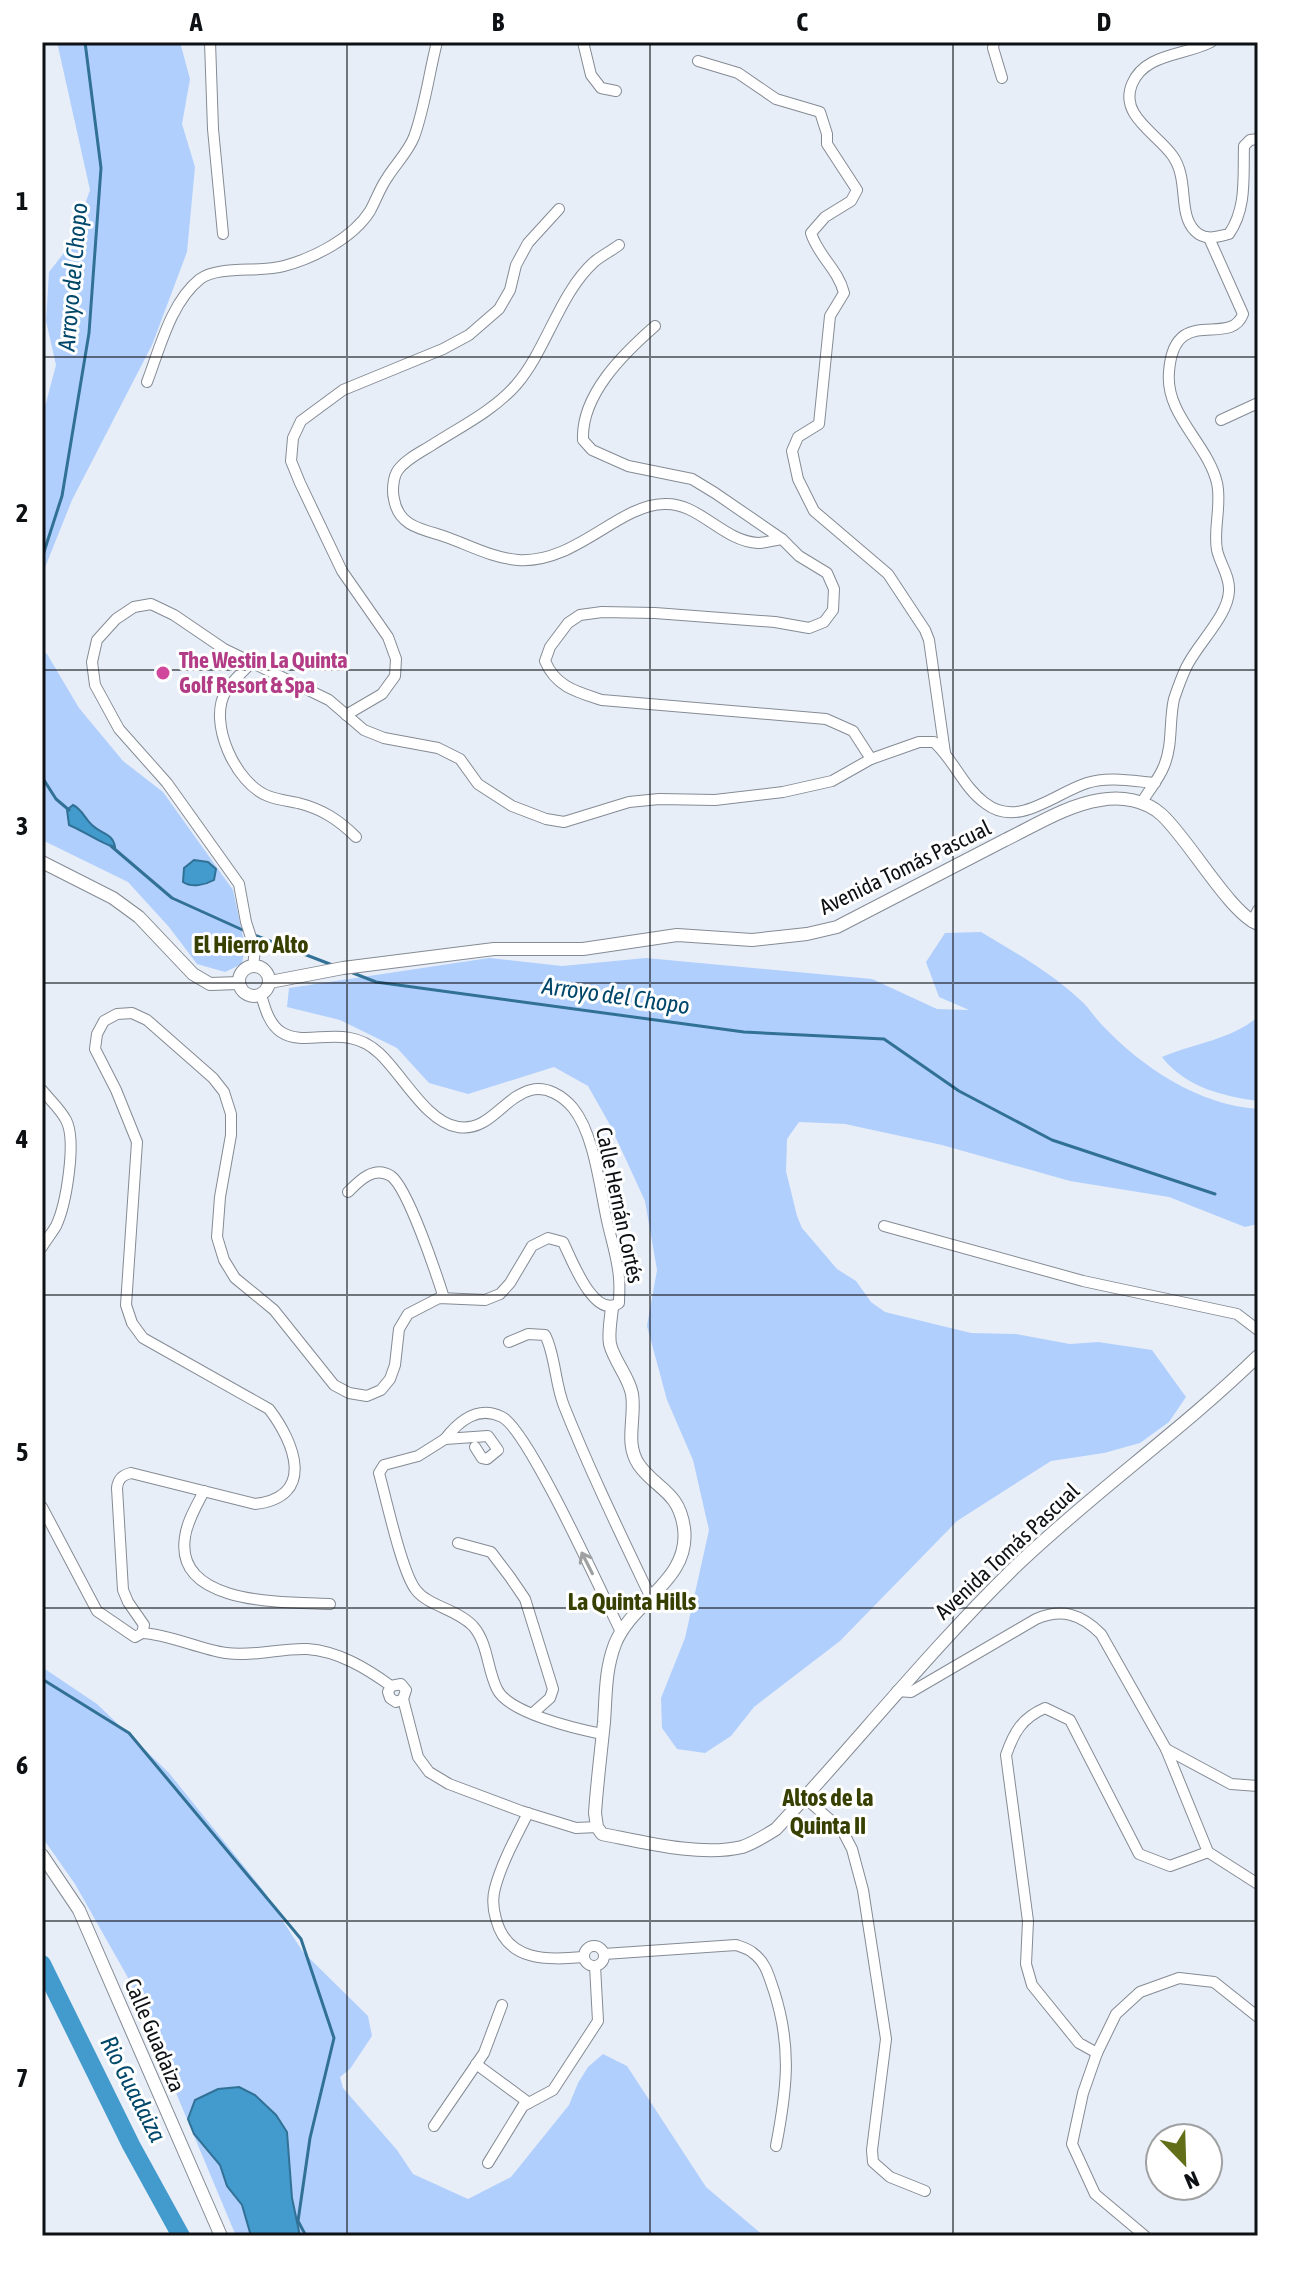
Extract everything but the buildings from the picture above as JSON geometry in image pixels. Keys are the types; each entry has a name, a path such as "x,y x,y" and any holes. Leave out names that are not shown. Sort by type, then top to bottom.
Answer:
{"street":[{"path":"210,42 213,129 223,234"},
{"path":"147,382 173,316 190,289 203,277 218,272 284,266 306,258 346,236 368,213 384,182 413,140 437,42"},
{"path":"583,42 591,75 601,88 616,91"},
{"path":"994,42 1002,78"},
{"path":"1211,42 1147,63 1130,88 1130,106 1136,116 1179,166 1184,183 1185,213 1191,227 1200,236 1209,238 1229,234 1237,222 1243,194 1244,146 1250,140 1258,139"},
{"path":"698,61 738,73 776,99 820,112 827,144 857,190 851,201 825,217 811,233 817,251 840,279 844,293 830,316 819,424 798,437 792,451 798,479 814,511 888,574 925,630 945,753"},
{"path":"346,715 382,694 395,676 396,659 388,637 342,571 300,483 291,461 293,438 301,421 343,390 443,349 499,309 510,290 516,265 528,243 559,209"},
{"path":"1209,238 1243,314 1234,327 1221,330 1199,328 1182,336 1174,349 1168,374 1176,409 1207,458 1217,482 1217,550 1230,593 1221,614 1185,668 1174,700 1165,764 1142,802 1161,813 1185,840 1243,916 1256,919"},
{"path":"619,245 594,262 576,283 553,328 518,382 501,401 396,471 392,492 396,511 404,522 420,529 463,541 489,554 520,560 547,556 582,544 636,512 662,503 681,505 741,539 759,543 782,539"},
{"path":"655,326 592,397 584,415 583,440 592,450 628,466 692,479 702,484 827,573 834,589 833,610 824,622 809,628 775,622 655,613 602,612 580,615 568,623 550,647 545,661 550,673 568,689 602,700 826,719 853,731 871,759"},
{"path":"1221,420 1258,403"},
{"path":"253,966 255,950 239,884 167,783 119,729 95,685 92,662 97,640 116,619 134,607 151,604 174,615 224,649 329,700 364,730 384,738 438,748 460,759 478,784 512,806 546,819 564,822 629,802 715,800 783,792 832,781 871,759 919,742 934,742 945,753 969,790 987,806 1003,813 1024,811 1088,782 1115,779 1155,783"},
{"path":"251,663 226,691 220,708 222,732 233,762 248,783 267,796 326,812 356,837"},
{"name":"Avenida Tomás Pascual","path":"270,982 343,968 494,949 583,949 677,935 752,940 807,934 837,927 1048,818 1097,800 1116,798 1142,802"},
{"path":"42,862 130,910 193,974 210,984 239,983"},
{"path":"253,966 265,970 270,982 261,995 251,996 243,992 239,983 240,975 253,966"},
{"name":"Calle Hernán Cortés","path":"142,1633 144,1625 123,1590 118,1481 124,1474 131,1473 255,1504 271,1502 286,1493 295,1478 295,1461 280,1423 269,1409 143,1338 132,1323 126,1305 137,1142 95,1049 97,1034 104,1021 117,1014 132,1013 147,1020 213,1078 224,1092 231,1114 231,1135 220,1197 217,1237 224,1260 235,1278 274,1310 334,1385 349,1393 367,1396 381,1390 390,1379 395,1365 399,1329 408,1314 439,1298 485,1300 500,1294 532,1246 548,1238 563,1242 590,1294 607,1307 619,1303 619,1276 588,1136 575,1110 563,1098 548,1090 532,1089 513,1098 485,1123 467,1129 451,1126 436,1118 378,1051 357,1039 325,1035 296,1038 280,1032 269,1019 261,995"},
{"path":"42,1090 66,1120 70,1148 64,1197 56,1225 42,1247"},
{"path":"348,1192 367,1175 378,1172 391,1176 411,1213 444,1298"},
{"path":"884,1226 1083,1281 1237,1314 1258,1330"},
{"path":"42,1507 97,1611 135,1637 142,1633 227,1653 305,1649 325,1652 358,1665 391,1686 388,1692 390,1698 396,1702 403,1699 418,1757 429,1772 449,1784 528,1813 576,1828 597,1827 595,1813 606,1673 628,1620 668,1581 681,1560 685,1530 668,1491 640,1466 631,1444 632,1393 610,1342 612,1307"},
{"path":"509,1342 528,1334 545,1335 550,1344 561,1397 584,1456 650,1596"},
{"name":"Avenida Tomás Pascual","path":"597,1827 602,1834 656,1844 720,1850 743,1846 776,1829 945,1638 1017,1566 1258,1356"},
{"path":"602,1734 574,1728 533,1713 507,1702 498,1693 475,1628 451,1609 417,1592 409,1576 379,1473 384,1465 418,1456 445,1439 459,1422 473,1414 490,1413 504,1418 514,1426 533,1456 621,1632"},
{"path":"445,1439 488,1436 498,1450 487,1459 482,1458 475,1447"},
{"path":"204,1491 185,1538 187,1561 200,1581 220,1590 255,1598 330,1604"},
{"path":"458,1543 491,1552 525,1599 553,1689 550,1698 533,1713"},
{"path":"897,1691 911,1692 1051,1612 1070,1613 1088,1621 1101,1634 1166,1749 1208,1852 1258,1884"},
{"path":"1097,2053 1079,2043 1032,1985 1026,1964 1028,1921 1006,1755 1014,1732 1029,1715 1045,1708 1070,1720 1139,1854 1170,1866 1208,1852"},
{"path":"1166,1749 1231,1784 1258,1786"},
{"path":"805,1798 842,1830 852,1849 863,1890 886,2039 873,2162 890,2177 925,2191"},
{"path":"528,1813 494,1890 492,1904 497,1926 504,1940 517,1951 549,1960 584,1957"},
{"name":"Calle Guadaiza","path":"42,1855 79,1910 221,2236"},
{"path":"592,1945 600,1947 604,1954 602,1962 595,1966 588,1964 584,1957 586,1949 592,1945"},
{"path":"604,1954 736,1945 753,1952 765,1965 785,2030 786,2094 776,2146"},
{"path":"488,2163 523,2106 553,2090 598,2021 595,1966"},
{"path":"1145,2236 1095,2194 1072,2144 1083,2093 1097,2053 1116,2014 1140,1992 1179,1978 1214,1982 1258,2017"},
{"path":"434,2126 484,2053 502,2005"},
{"path":"476,2064 529,2103"}],"shaded area":[{"path":"57,42 180,42 190,79 182,124 195,167 187,252 152,345 72,500 42,575 42,418 56,365 46,321 49,272 71,244 90,190"},
{"path":"42,651 47,654 79,708 123,761 163,792 233,890 245,946 242,964 225,972 197,964 128,882 42,840"},
{"path":"73,805 92,825 109,836 115,847 69,825 67,810"},
{"path":"194,860 208,862 216,869 214,880 198,885 183,882 184,868"},
{"path":"981,932 1067,989 1119,1041 1154,1070 1215,1100 1258,1109 1258,1224 1245,1227 1169,1197 1070,1181 942,1145 845,1124 799,1122 787,1139 786,1171 802,1228 837,1269 856,1281 871,1302 885,1312 971,1333 1016,1334 1070,1344 1098,1342 1152,1350 1186,1397 1169,1422 1140,1443 1104,1453 1051,1461 957,1521 840,1641 754,1707 731,1736 705,1753 677,1749 662,1728 661,1698 685,1638 709,1530 693,1460 667,1400 647,1326 657,1270 645,1201 610,1125 588,1086 554,1067 468,1094 429,1083 397,1048 340,1020 287,1007 289,988 489,958 562,966 646,958 872,979 937,1009 969,1010 939,997 926,962 945,933"},
{"path":"1258,1017 1258,1101 1193,1083 1162,1057 1236,1031"},
{"path":"42,1667 97,1704 169,1773 263,1890 303,1952 368,2016 372,2036 350,2069 340,2077 343,2088 397,2150 413,2174 468,2199 511,2177 569,2105 588,2067 603,2054 627,2066 706,2187 764,2236 236,2236 127,1976 75,1884 42,1837"},
{"path":"239,2087 255,2095 276,2115 287,2132 292,2198 300,2236 251,2236 242,2205 227,2186 220,2165 194,2134 188,2119 195,2100 218,2089"}],"waterway":[{"name":"Arroyo del Chopo","path":"42,558 62,496 89,333 101,168 85,42"},
{"name":"Arroyo del Chopo","path":"42,777 56,799 69,810"},
{"name":"Arroyo del Chopo","path":"111,846 172,898 245,931"},
{"name":"Arroyo del Chopo","path":"252,934 335,966"},
{"name":"Arroyo del Chopo","path":"353,973 376,982 744,1032 884,1039 959,1091 1052,1140 1215,1194"},
{"path":"42,1679 129,1733 301,1939 334,2038 310,2138 298,2221 306,2236"},
{"name":"Rio Guadaiza","path":"42,1964 131,2145 181,2236"}],"place":[{"name":"The Westin La Quinta Golf Resort & Spa","path":"163,673"}],"district":[{"name":"El Hierro Alto","path":"251,945"},
{"name":"La Quinta Hills","path":"632,1602"},
{"name":"Altos de la Quinta II","path":"828,1812"}]}
